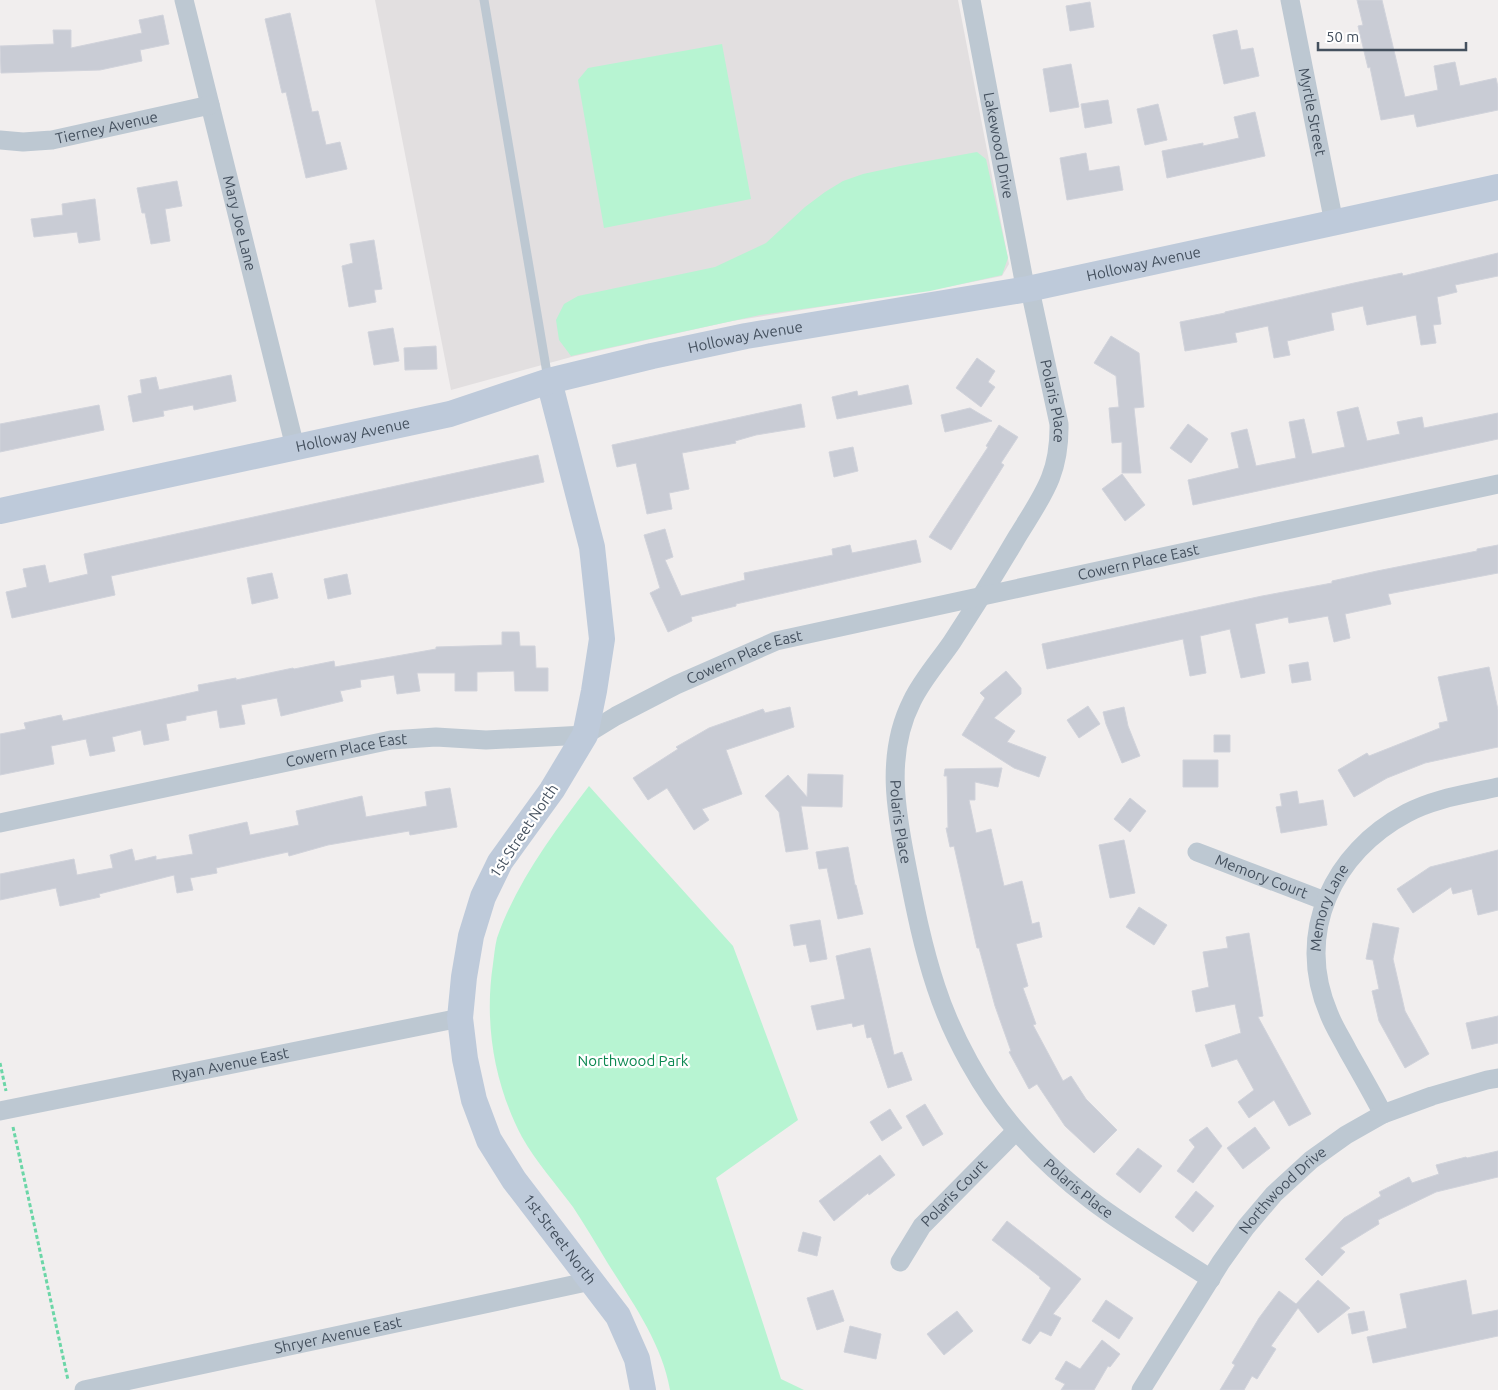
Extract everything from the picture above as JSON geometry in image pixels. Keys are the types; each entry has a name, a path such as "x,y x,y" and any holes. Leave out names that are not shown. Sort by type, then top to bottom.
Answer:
{"street":[{"name":"Mary Joe Lane","path":"184,0 295,447"},
{"name":"Lakewood Drive","path":"971,0 1022,273 1028,289"},
{"name":"Myrtle Street","path":"1290,0 1334,223"},
{"name":"Tierney Avenue","path":"0,140 23,142 52,140 210,105"},
{"name":"Holloway Avenue","path":"0,511 450,414 549,381 652,356 746,336 1028,289 1498,187"},
{"name":"Polaris Place","path":"1028,289 1032,299 1060,424 1060,446 1056,467 1048,485 982,596 912,702 902,728 896,756 894,785 897,818 920,935 937,990 957,1036 977,1074 1016,1131 1051,1167 1090,1199 1211,1279"},
{"name":"1st Street North","path":"549,381 592,547 602,639 585,735 552,790 500,862 483,897 471,936 464,976 460,1018 464,1059 474,1100 489,1140 514,1180 618,1316 637,1359 643,1390"},
{"name":"Cowern Place East","path":"0,823 391,740 436,736 486,740 585,735 676,684 776,641 1498,484"},
{"name":"Memory Lane","path":"1383,1114 1328,1014 1320,986 1317,958 1318,929 1324,901 1344,867 1362,845 1384,827 1408,812 1435,801 1498,787"},
{"name":"Memory Court","path":"1197,852 1324,901"},
{"name":"Ryan Avenue East","path":"5,1110 460,1018"},
{"name":"Northwood Drive","path":"1141,1390 1246,1227 1274,1194 1311,1160 1346,1135 1383,1114 1432,1096 1498,1078"},
{"name":"Polaris Court","path":"900,1262 922,1226 1016,1131"},
{"name":"Shryer Avenue East","path":"76,1385 592,1281"}],"lane":[{"path":"484,0 549,381"}],"path":[{"path":"0,1063 5,1110 76,1385"}],"shaded area":[{"path":"375,0 958,0 1009,264 1002,276 947,287 732,321 575,356 451,390"}],"green space":[{"path":"722,44 751,199 604,228 578,80 588,68"},
{"path":"977,152 986,159 1008,258 1002,275 930,291 760,315 571,356 559,340 556,320 564,304 578,296 715,267 766,243 805,207 843,181 863,174"},
{"name":"Northwood Park","path":"589,786 733,946 798,1120 716,1178 781,1379 804,1390 670,1390 660,1356 645,1323 573,1207 522,1137 504,1096 498,1075 491,1031 491,986 497,938 514,898 525,878"}],"building":[{"path":"1357,0 1382,0 1405,97 1438,90 1434,66 1455,62 1460,86 1496,78 1498,110 1417,127 1414,114 1381,120 1370,67 1368,68 1358,26 1363,25"},
{"path":"1090,2 1094,27 1070,31 1066,6"},
{"path":"290,13 312,112 318,111 326,145 340,142 347,169 306,178 286,92 282,93 265,19"},
{"path":"163,15 169,44 140,50 142,61 100,70 1,73 0,46 54,44 53,30 71,30 71,48 142,33 139,20"},
{"path":"1237,30 1241,50 1253,48 1259,76 1224,84 1213,35"},
{"path":"1071,64 1079,107 1050,112 1043,69"},
{"path":"1108,100 1112,123 1085,128 1081,104"},
{"path":"1158,104 1167,140 1145,145 1137,109"},
{"path":"1255,112 1265,156 1167,178 1162,151 1203,143 1203,146 1239,138 1234,117"},
{"path":"1086,153 1089,171 1119,166 1123,190 1067,200 1060,158"},
{"path":"177,181 182,206 165,209 170,241 151,244 145,213 142,213 137,188"},
{"path":"95,199 100,240 79,243 77,232 34,237 31,219 63,215 62,204"},
{"path":"374,240 382,289 374,290 376,302 349,307 342,266 353,263 350,244"},
{"path":"1498,253 1498,276 1455,285 1457,292 1437,297 1441,324 1433,325 1436,343 1421,345 1416,315 1367,325 1363,306 1331,313 1334,330 1287,341 1290,355 1274,358 1268,326 1235,333 1237,342 1185,351 1180,322 1402,273 1403,276"},
{"path":"393,328 399,361 374,365 368,332"},
{"path":"1111,336 1139,353 1144,407 1134,408 1141,473 1122,473 1122,442 1112,443 1109,408 1119,407 1116,376 1094,363"},
{"path":"436,346 437,369 405,370 404,348"},
{"path":"977,358 995,371 988,382 995,387 981,407 956,388"},
{"path":"231,375 236,401 194,410 193,405 163,411 164,416 133,422 128,396 142,393 140,380 156,377 159,390"},
{"path":"908,385 912,404 837,419 832,397 857,391 858,396"},
{"path":"801,404 805,427 756,435 735,441 736,443 682,453 689,489 669,493 672,509 647,514 636,463 617,467 612,445"},
{"path":"99,405 104,430 0,452 0,424"},
{"path":"1358,407 1367,441 1400,434 1397,422 1422,417 1424,428 1498,413 1498,439 1193,505 1188,480 1239,468 1231,433 1247,429 1256,466 1296,458 1289,422 1304,419 1312,454 1345,447 1337,412"},
{"path":"970,408 992,421 945,432 941,415"},
{"path":"1188,424 1208,439 1191,463 1170,448"},
{"path":"999,425 1018,437 1001,463 1004,465 951,550 929,537 988,447 986,446"},
{"path":"853,447 858,471 834,477 829,452"},
{"path":"538,455 544,482 111,576 115,595 12,618 6,592 27,587 23,569 45,565 49,583 88,574 84,554"},
{"path":"1122,474 1145,505 1125,521 1102,489"},
{"path":"665,529 673,557 665,560 681,596 745,580 744,573 833,555 832,549 850,545 852,553 916,540 921,562 736,604 736,606 691,617 692,621 668,632 650,593 660,588 644,535"},
{"path":"1498,545 1498,573 1388,594 1391,604 1345,614 1350,638 1334,642 1328,616 1289,623 1288,617 1255,624 1265,673 1241,678 1230,629 1200,636 1206,673 1190,676 1183,639 1047,669 1042,644 1262,596 1332,583 1332,581"},
{"path":"272,573 278,598 252,604 247,578"},
{"path":"347,574 351,594 328,599 324,579"},
{"path":"502,632 519,632 520,646 535,646 536,668 548,668 548,691 515,691 514,671 477,672 477,691 455,691 455,673 417,673 420,691 397,694 394,675 360,680 361,687 340,691 343,701 281,716 277,698 241,705 245,724 220,728 217,710 186,716 186,720 166,724 169,740 144,745 141,730 112,737 115,751 90,756 86,739 51,746 54,764 0,775 0,734 26,729 24,723 61,715 63,721 199,691 198,685 236,678 236,680 334,661 335,667 436,649 436,647 502,645"},
{"path":"1308,662 1311,680 1292,683 1289,665"},
{"path":"1489,667 1498,710 1498,747 1425,763 1387,778 1354,797 1338,770 1367,753 1369,756 1440,728 1439,723 1448,721 1438,677"},
{"path":"1006,671 1021,688 1021,694 994,718 1015,731 1007,742 1046,757 1039,777 1014,768 962,735 985,698 980,693"},
{"path":"1088,706 1100,724 1079,738 1067,720"},
{"path":"790,707 794,727 726,750 742,794 702,809 709,820 694,830 667,788 648,800 633,778 678,749 676,747 709,728 763,709 765,713"},
{"path":"1124,707 1128,726 1140,756 1122,763 1103,712"},
{"path":"1214,735 1230,735 1230,752 1214,752"},
{"path":"1183,760 1218,760 1218,787 1183,787"},
{"path":"1002,768 998,787 975,782 975,800 969,800 976,833 991,829 1004,886 1022,881 1032,924 1039,922 1042,937 1016,944 1028,986 1023,988 1036,1024 1033,1025 1063,1081 1071,1076 1086,1099 1117,1130 1094,1153 1065,1126 1037,1084 1029,1089 1009,1052 1011,1051 995,1006 979,948 977,948 954,846 950,847 946,828 948,828 947,776 944,776 945,769"},
{"path":"808,774 843,775 842,807 801,806 808,849 786,852 779,812 765,796 788,775 807,797"},
{"path":"450,788 457,827 410,835 409,831 328,845 289,856 288,852 216,868 217,873 190,878 193,890 177,893 174,875 99,894 100,897 60,906 56,888 0,900 0,874 74,859 77,875 113,868 110,855 132,849 135,861 156,856 156,860 193,854 189,835 247,822 250,835 299,825 296,811 362,796 366,817 427,806 425,792"},
{"path":"1297,791 1299,804 1323,800 1327,825 1281,833 1276,807 1282,806 1280,794"},
{"path":"1130,798 1146,811 1130,832 1114,819"},
{"path":"1124,840 1135,893 1110,898 1099,845"},
{"path":"848,847 863,914 838,919 827,868 819,869 816,852"},
{"path":"1498,850 1498,910 1478,915 1472,889 1453,894 1451,887 1413,913 1397,889 1430,867"},
{"path":"1139,907 1167,925 1154,945 1126,927"},
{"path":"820,920 827,959 810,962 806,944 794,946 790,925"},
{"path":"1373,923 1399,928 1393,959 1405,1011 1429,1054 1405,1068 1379,1021 1372,991 1379,989 1373,960 1366,959"},
{"path":"1249,933 1263,1016 1258,1017 1311,1114 1289,1126 1274,1100 1249,1118 1238,1102 1254,1090 1237,1059 1212,1067 1205,1045 1241,1033 1235,1004 1196,1012 1192,991 1209,987 1203,952 1228,948 1226,937"},
{"path":"870,948 894,1055 902,1052 912,1080 888,1088 871,1037 867,1038 864,1024 853,1027 852,1023 817,1030 811,1006 845,999 836,956"},
{"path":"1498,1016 1498,1043 1472,1049 1466,1023"},
{"path":"925,1104 943,1134 923,1146 906,1116"},
{"path":"890,1109 902,1128 882,1141 870,1122"},
{"path":"1207,1127 1222,1146 1193,1183 1177,1171 1195,1147 1189,1140"},
{"path":"1255,1127 1270,1148 1243,1169 1227,1148"},
{"path":"1138,1148 1162,1166 1140,1193 1116,1174"},
{"path":"1498,1151 1498,1177 1436,1192 1378,1220 1379,1224 1340,1248 1345,1252 1322,1276 1305,1259 1344,1218 1381,1196 1379,1192 1409,1177 1412,1183 1439,1174 1436,1165"},
{"path":"880,1155 895,1175 869,1195 868,1193 834,1221 819,1201"},
{"path":"1196,1191 1214,1206 1193,1232 1175,1217"},
{"path":"1007,1221 1081,1279 1053,1314 1061,1318 1051,1336 1040,1331 1030,1344 1022,1340 1051,1288 1040,1277 992,1240"},
{"path":"803,1232 821,1237 817,1256 798,1251"},
{"path":"1318,1280 1350,1308 1318,1333 1298,1308 1271,1346 1276,1349 1257,1379 1252,1376 1244,1390 1220,1390 1235,1365 1232,1363 1259,1318 1279,1291 1296,1304"},
{"path":"1466,1280 1472,1315 1498,1310 1498,1336 1373,1363 1367,1337 1407,1328 1400,1294"},
{"path":"833,1290 844,1321 817,1330 807,1298"},
{"path":"1106,1300 1133,1318 1119,1339 1092,1321"},
{"path":"957,1311 973,1331 944,1355 927,1334"},
{"path":"1364,1311 1368,1330 1352,1334 1348,1314"},
{"path":"850,1326 881,1334 876,1359 844,1352"},
{"path":"1102,1340 1120,1354 1110,1367 1108,1366 1094,1390 1061,1390 1065,1384 1055,1379 1066,1361 1080,1369"}]}
